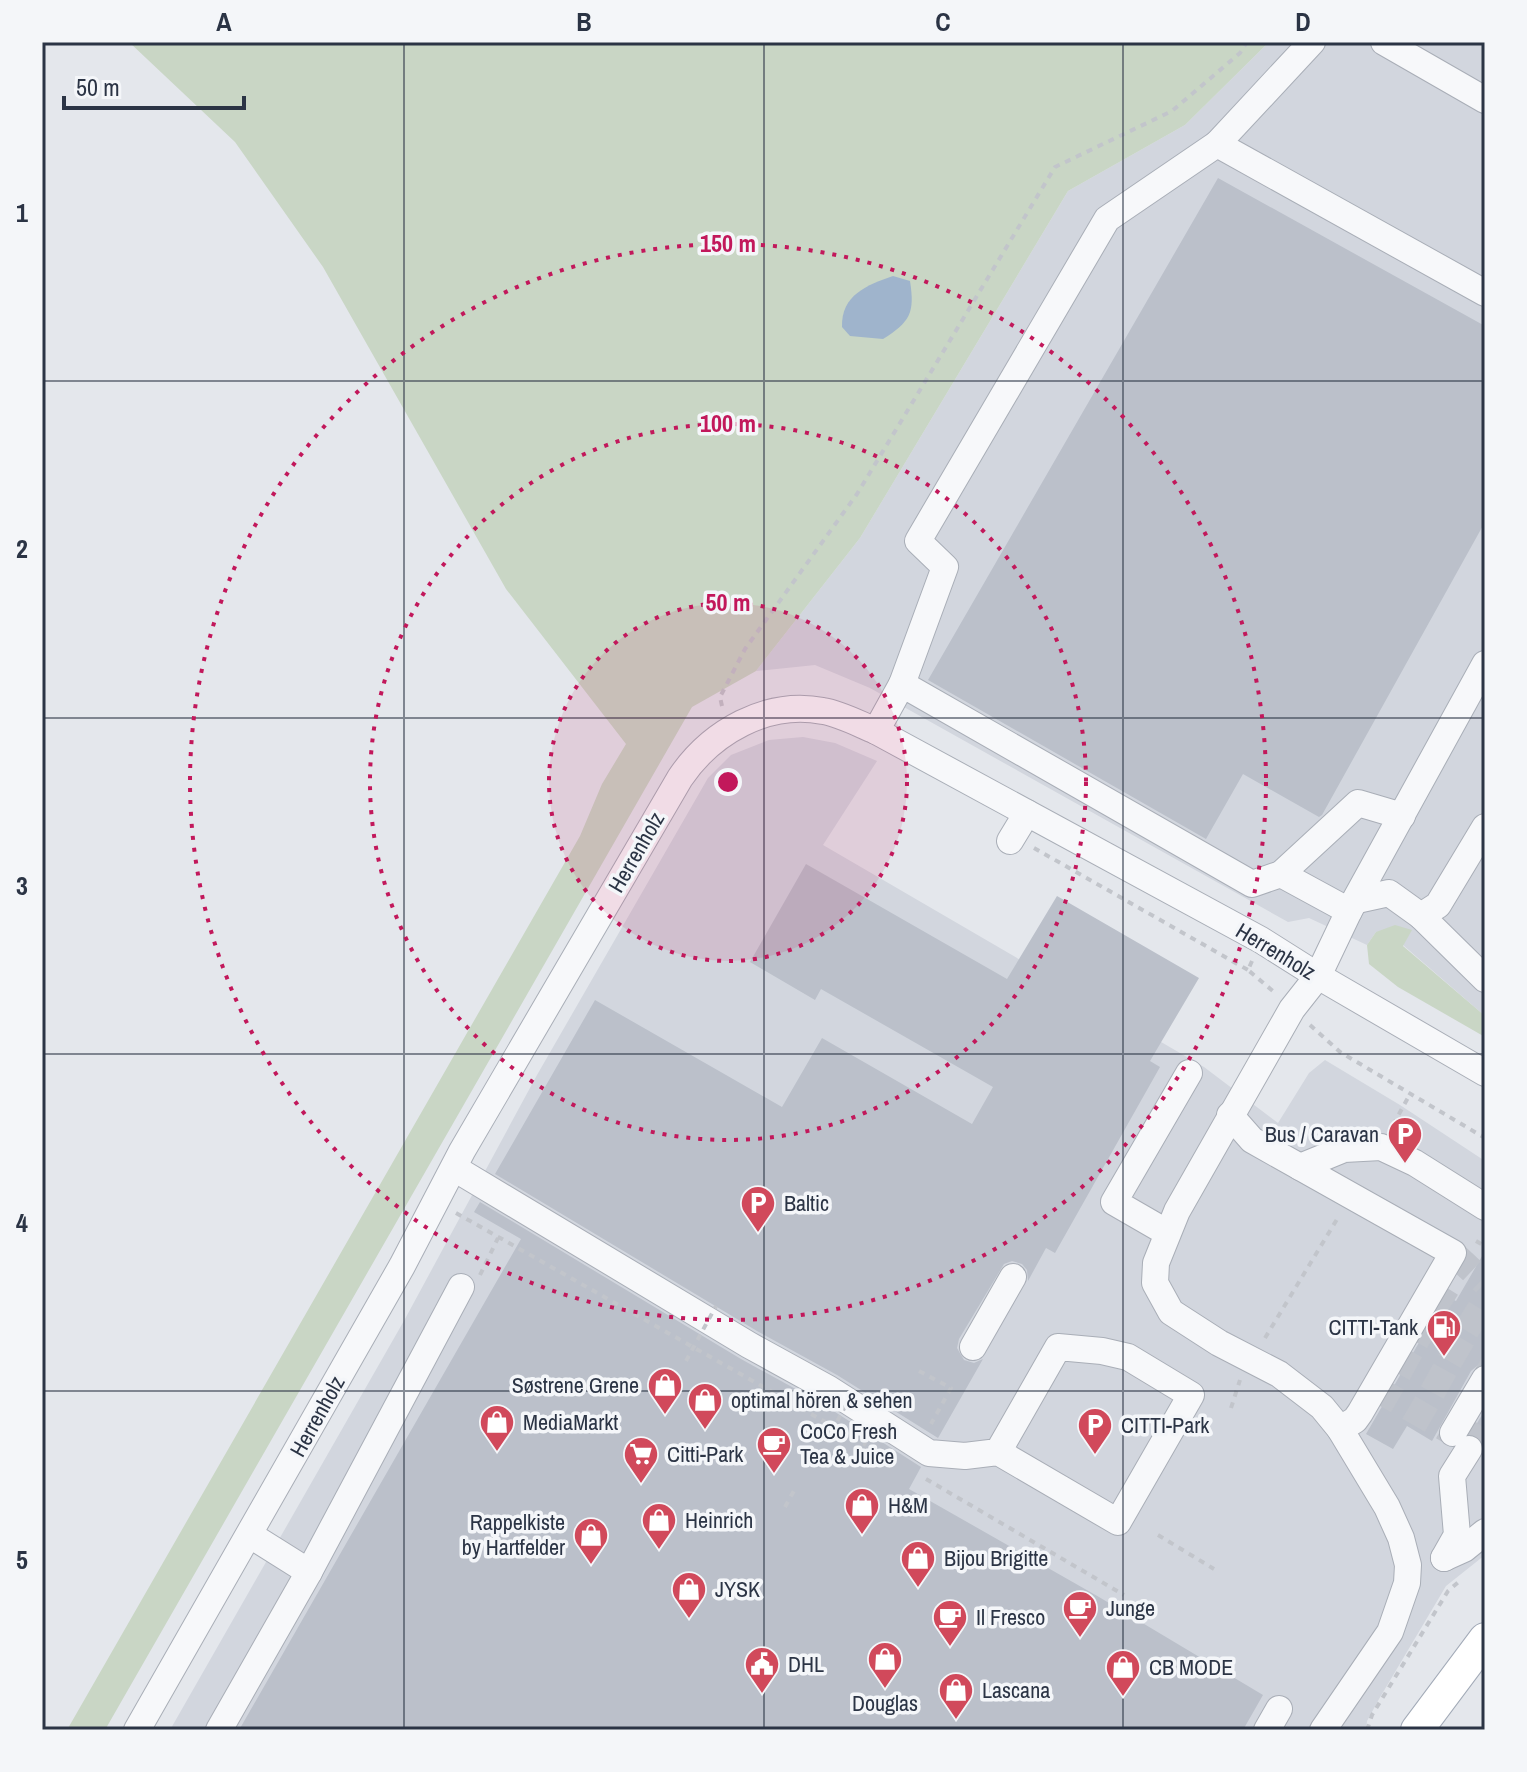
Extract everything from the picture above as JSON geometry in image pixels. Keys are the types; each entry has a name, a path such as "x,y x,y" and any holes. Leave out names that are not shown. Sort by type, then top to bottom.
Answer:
{"main road":[{"path":"1417,1730 1485,1639"}],"street":[{"path":"876,731 902,684 945,567 918,541 1107,219 1217,144 1312,42"},
{"path":"1384,42 1485,100"},
{"path":"1217,144 1485,293"},
{"path":"1323,1730 1390,1632 1407,1583 1408,1565 1401,1538 1387,1507 1340,1429 1311,1398 1279,1374 1219,1343 1171,1312 1155,1283 1156,1263 1166,1232 1230,1115 1292,1009 1318,976 1485,664"},
{"path":"902,684 1252,884 1281,874 1358,803 1402,816"},
{"name":"Herrenholz","path":"137,1730 250,1535 454,1168 692,760 726,731 755,716 786,709 824,711 876,731 1261,940 1485,1073"},
{"path":"1011,838 1027,813"},
{"path":"1421,916 1438,905 1485,827"},
{"path":"1281,874 1353,906 1389,893 1421,916 1485,979"},
{"path":"1166,1232 1114,1202 1189,1073"},
{"path":"1230,1115 1252,1140 1453,1253 1360,1413 1340,1429"},
{"path":"1300,1167 1344,1149 1381,1147 1415,1163 1485,1207"},
{"path":"454,1168 749,1345 829,1389 929,1453 965,1456 998,1452 1118,1522 1191,1395 1128,1357 1058,1347 998,1452"},
{"path":"973,1347 1013,1277"},
{"path":"219,1730 309,1572 461,1287"},
{"path":"1444,1558 1457,1535 1452,1476 1461,1441 1485,1379"},
{"path":"1408,1565 1444,1558 1464,1549 1485,1532"},
{"path":"250,1535 309,1572"}],"path":[{"path":"720,697 745,649 857,494 1055,167 1172,111 1240,53 1247,42"},
{"path":"1011,838 1248,970 1340,1052 1485,1138"},
{"path":"1248,970 1261,940"},
{"path":"1231,1408 1238,1383 1351,1196"},
{"path":"436,1202 869,1446"},
{"path":"461,1287 474,1286 498,1238"},
{"path":"686,1361 716,1306"},
{"path":"919,1371 951,1388 907,1468 1124,1595"},
{"path":"826,1442 854,1390"},
{"path":"785,1507 796,1487"},
{"path":"1158,1535 1214,1569"},
{"path":"1367,1730 1372,1715 1448,1591 1467,1575"}],"shaded area":[{"path":"1269,42 1485,42 1485,1016 1403,945 1411,930 1376,932 1367,945 1309,918 1288,922 870,688 815,665 756,671 860,538 1068,191 1185,125"},
{"path":"803,737 835,743 877,761 823,845 1204,1067 1278,1123 1309,1073 1325,1060 1485,1161 1485,1555 1446,1586 1379,1699 1367,1721 1366,1730 170,1730 405,1319 537,1075 708,778 731,755 769,740"}],"green space":[{"path":"129,42 1269,42 1185,125 1068,191 860,538 756,671 692,707 105,1730 67,1730 580,836 602,784 626,744 506,589 323,267 235,142"},
{"path":"1395,925 1412,930 1403,946 1485,1016 1485,1037 1398,987 1369,964 1367,945 1376,932"}],"water":[{"path":"893,276 910,281 912,301 905,322 883,339 850,336 842,327 843,316 851,299 874,283"}],"building":[{"path":"1218,178 1485,326 1485,522 1322,815 1319,817 1243,774 1206,839 928,680"},
{"path":"806,864 1007,979 1057,896 1199,978 1150,1061 1160,1067 1055,1253 1046,1248 1028,1281 1027,1270 1022,1264 1012,1261 1004,1264 959,1339 957,1348 964,1360 974,1363 983,1359 938,1438 837,1375 757,1331 495,1174 595,1000 782,1107 822,1038 972,1124 993,1087 821,989 815,1000 750,962"},
{"name":"Citti-Park","path":"480,1202 741,1359 821,1403 921,1467 909,1489 1263,1695 1243,1730 239,1730 521,1239 474,1212"},
{"path":"1485,1251 1485,1363 1471,1371 1432,1441 1407,1426 1393,1449 1366,1434 1446,1296 1456,1301"},
{"path":"1485,1410 1485,1438 1483,1441 1471,1433"}],"tunnel":[{"path":"1453,1253 1485,1283"},
{"path":"1429,1292 1485,1327"},
{"path":"1411,1324 1485,1367"},
{"path":"1393,1356 1473,1400"},
{"path":"1375,1388 1453,1433"},
{"path":"1469,1449 1485,1426"}],"place":[{"name":"Bus / Caravan","path":"1405,1165"},
{"name":"Baltic","path":"758,1234"},
{"name":"CITTI-Tank","path":"1444,1358"},
{"name":"Søstrene Grene","path":"665,1416"},
{"name":"optimal hören & sehen","path":"705,1431"},
{"name":"MediaMarkt","path":"497,1453"},
{"name":"CITTI-Park","path":"1095,1456"},
{"name":"CoCo Fresh Tea & Juice","path":"774,1475"},
{"name":"Citti-Park","path":"641,1485"},
{"name":"H&M","path":"862,1536"},
{"name":"Heinrich","path":"659,1551"},
{"name":"Rappelkiste by Hartfelder","path":"591,1566"},
{"name":"Bijou Brigitte","path":"918,1589"},
{"name":"JYSK","path":"689,1620"},
{"name":"Junge","path":"1080,1639"},
{"name":"Il Fresco","path":"950,1648"},
{"name":"Douglas","path":"885,1690"},
{"name":"DHL","path":"762,1695"},
{"name":"CB MODE","path":"1123,1698"},
{"name":"Lascana","path":"956,1721"}]}
